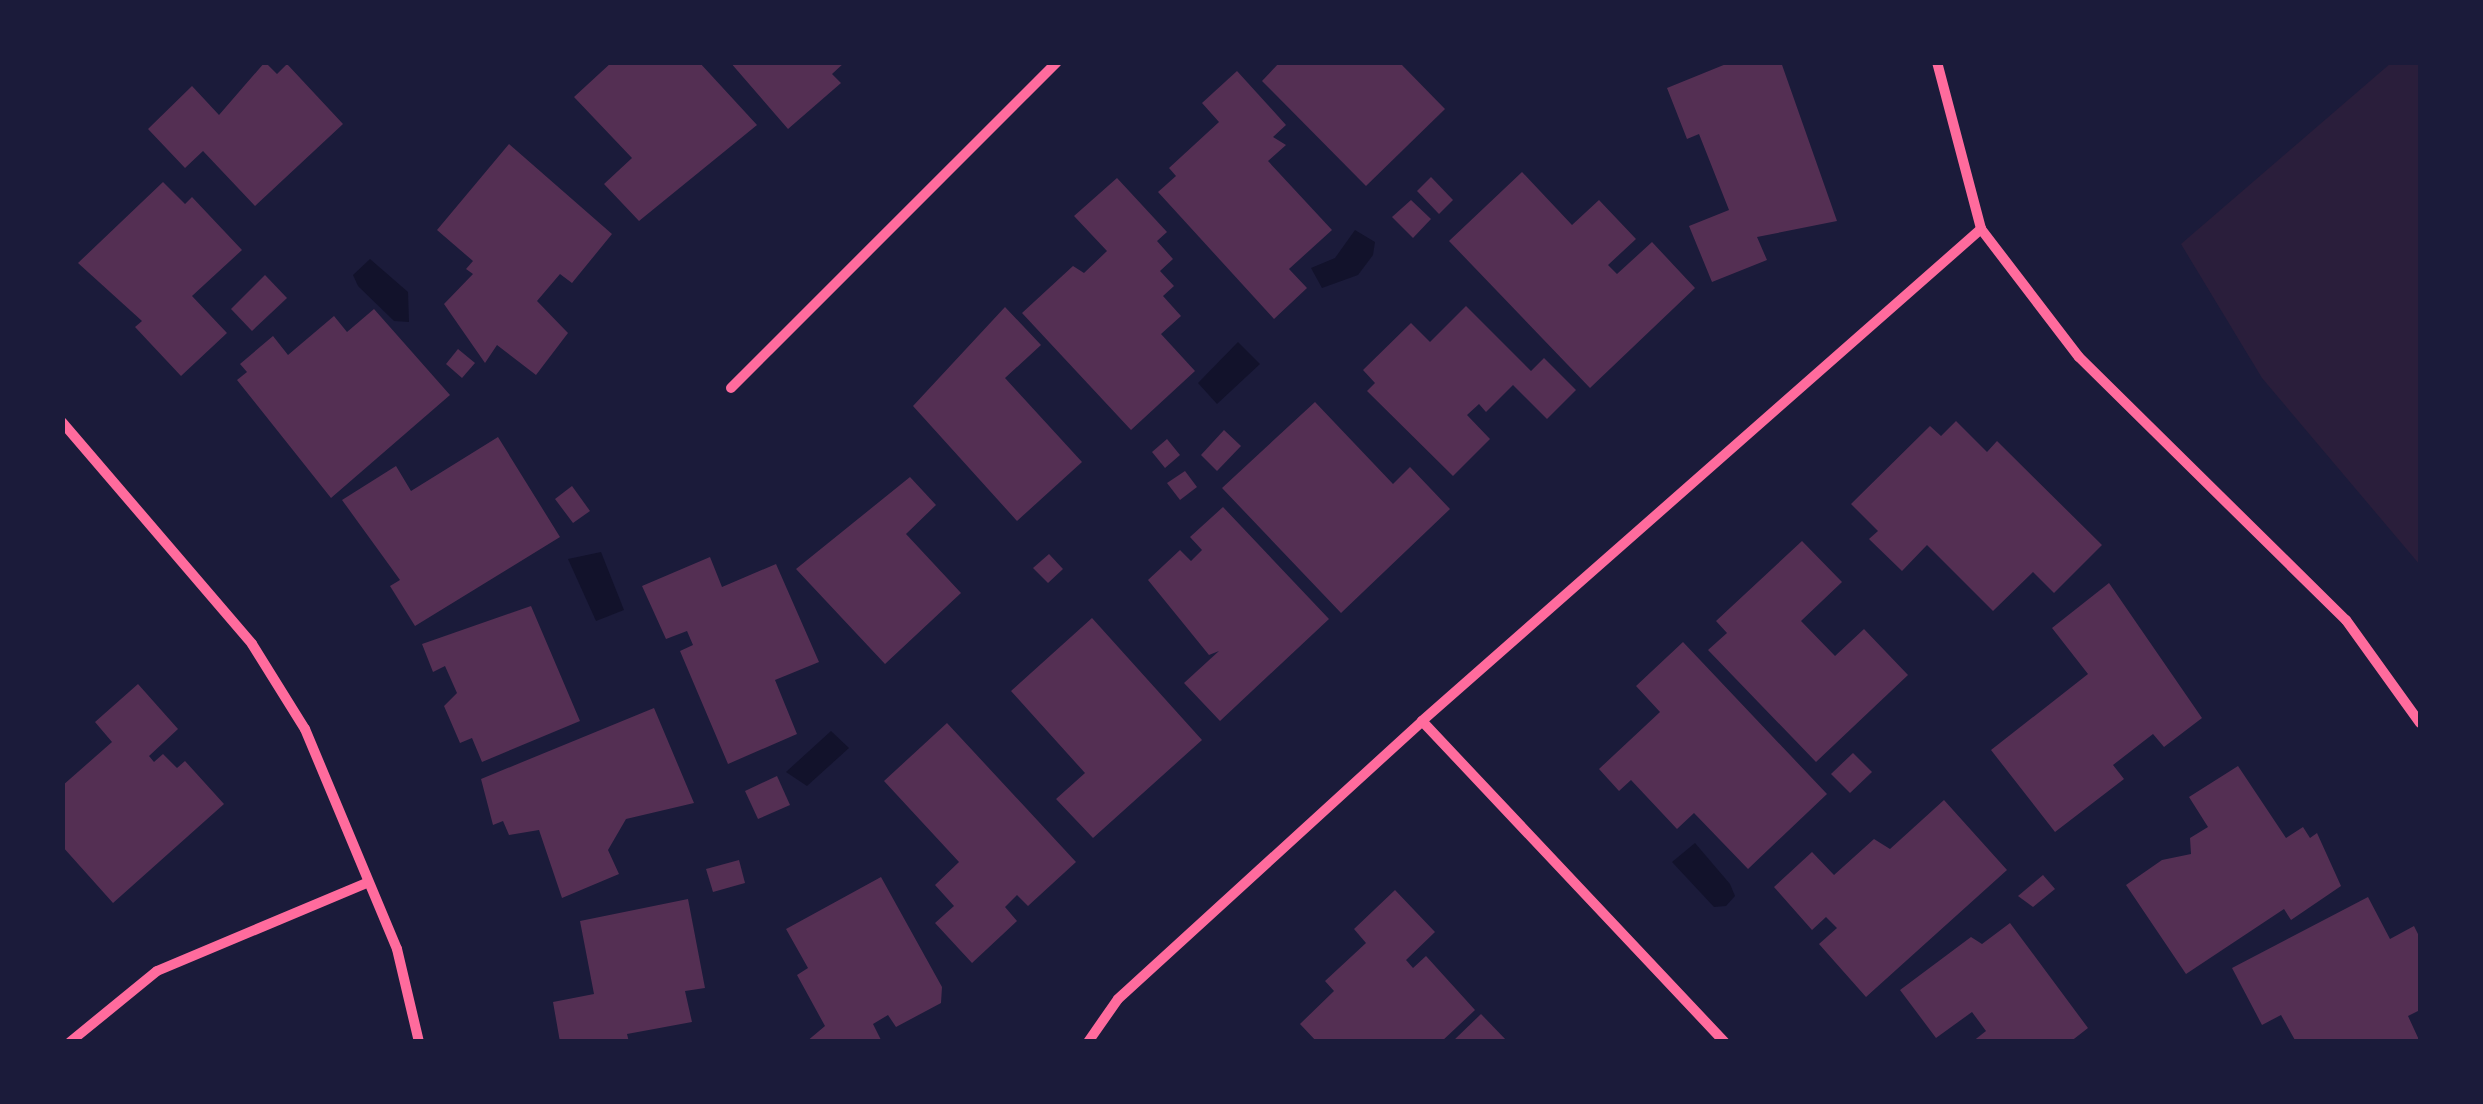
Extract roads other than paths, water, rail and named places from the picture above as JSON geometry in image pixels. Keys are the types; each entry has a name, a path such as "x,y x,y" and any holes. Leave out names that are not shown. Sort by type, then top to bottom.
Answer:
{"street":[{"path":"731,388 1056,62"},
{"path":"1937,62 1981,229 2079,356 2346,620 2420,723"},
{"path":"1088,1042 1118,999 1422,720 1981,229"},
{"path":"62,422 252,644 305,729 366,883 397,949 419,1042"},
{"path":"1422,720 1725,1042"},
{"path":"70,1042 157,971 366,883"}]}
